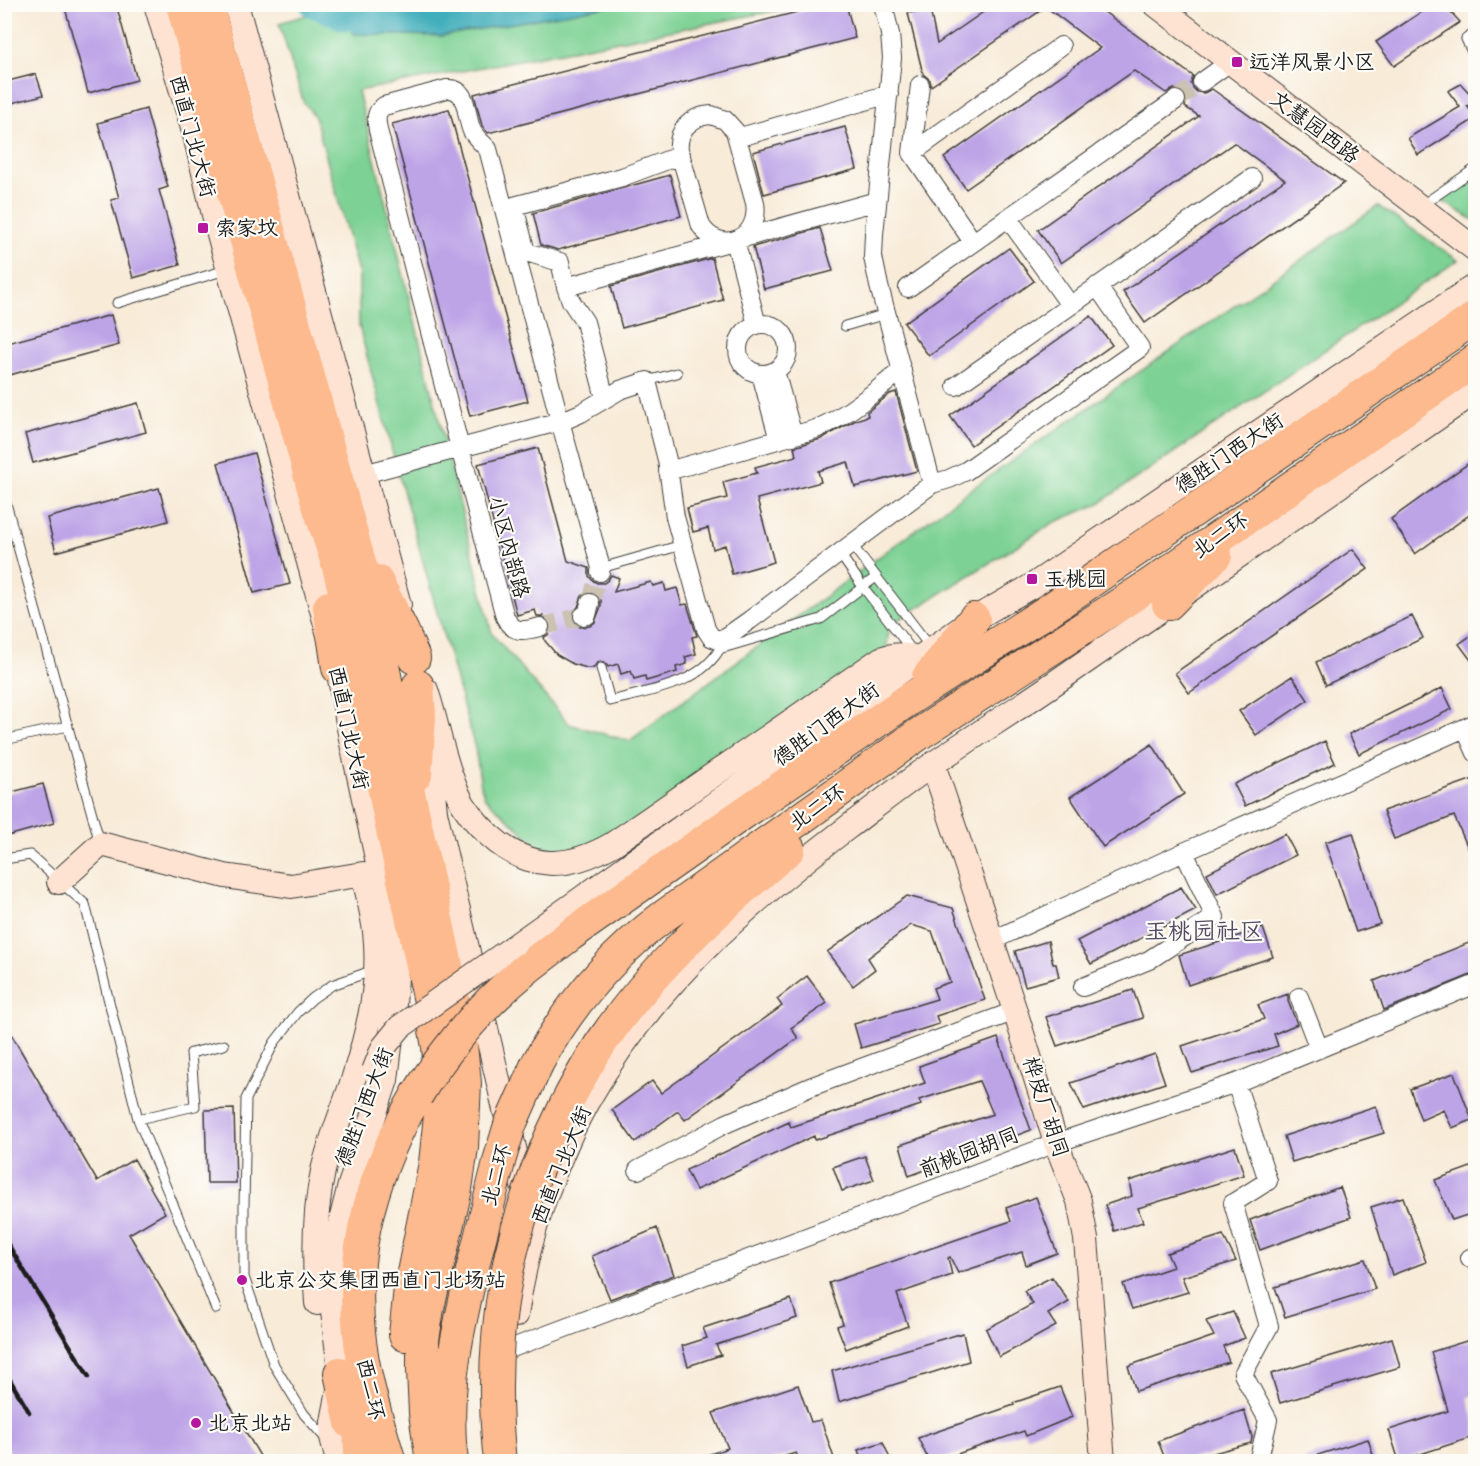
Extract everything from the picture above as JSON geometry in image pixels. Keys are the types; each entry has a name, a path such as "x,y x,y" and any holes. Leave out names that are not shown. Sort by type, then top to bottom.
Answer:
{"highway":[{"name":"西直门北大街","path":"182,4 316,499 336,559 403,822 456,1013 465,1083 464,1126 451,1212 424,1334 424,1385 432,1461"},
{"name":"西直门北大街","path":"207,4 375,621 438,1047 440,1115 435,1163 410,1288 405,1330 404,1392 412,1461"},
{"name":"北二环","path":"358,1316 358,1276 362,1240 369,1208 390,1148 417,1095 442,1056 492,999 520,958 570,935 911,698 1048,610 1476,317"},
{"name":"北二环","path":"452,1461 449,1417 460,1324 496,1171 510,1125 537,1064 561,1025 583,994 611,962 636,938 694,894 919,734 1145,588 1476,360"},
{"path":"1379,426 1476,389"},
{"path":"316,499 340,677 356,740 380,797 403,822 413,802 417,768 420,717 416,672 399,624 361,550 348,518"},
{"path":"1168,604 1267,503"},
{"path":"911,698 974,619"},
{"path":"500,1461 495,1382 504,1284 524,1203 548,1141 584,1071 605,1037 669,959 800,839 887,777 919,734"},
{"path":"344,1457 358,1316"},
{"name":"西二环","path":"358,1316 365,1368 390,1461"},
{"path":"340,1372 344,1457"}],"street":[{"name":"西直门北大街","path":"156,4 195,135 340,677 352,747 389,913 394,947 396,978 386,1079 350,1185 335,1253 332,1287 333,1312 340,1372"},
{"path":"236,4 416,672 427,719 435,812 534,1231"},
{"path":"883,4 892,46 892,62 873,257 932,484"},
{"name":"文慧园西路","path":"1155,4 1476,250"},
{"path":"912,153 1061,46"},
{"path":"1202,82 1230,63"},
{"path":"920,85 912,153 973,242"},
{"name":"小区内部路","path":"540,627 519,630 506,620 378,130 379,110 386,105 451,88 457,90 462,96 472,131 488,149 560,421"},
{"path":"737,138 889,94"},
{"path":"908,288 1176,100"},
{"path":"700,116 723,119 734,129 756,213 754,224 749,232 735,240 716,240 700,226 681,154 679,145 682,132 687,124 700,116"},
{"path":"605,398 586,325 571,301 560,262 526,252 514,206 622,177 681,154"},
{"path":"956,386 1252,178"},
{"path":"566,287 877,201"},
{"path":"1008,218 1070,305"},
{"path":"735,240 757,325"},
{"name":"德胜门西大街","path":"316,1272 327,1214 339,1170 385,1044 400,1027 520,958 925,653 974,619 1035,584 1476,285"},
{"path":"721,647 932,484 966,471 1140,348 1097,286"},
{"path":"757,325 774,326 786,339 788,347 787,356 782,365 768,373 751,372 740,361 738,353 741,336 748,329 757,325"},
{"path":"668,471 816,429 832,422 902,370"},
{"path":"768,373 786,438"},
{"path":"364,474 560,421 579,414 625,387 646,381 664,448 674,513 705,627 715,640 723,639 721,647"},
{"path":"933,764 1018,709 1476,389"},
{"path":"560,421 600,570"},
{"path":"416,672 430,704 455,787 470,816 493,839 516,855 535,861 555,863 590,856 617,842 881,658 925,653"},
{"path":"991,941 1184,852 1470,726 1476,753"},
{"path":"344,1457 326,1416 326,1372 318,1321 315,1241 323,1173 369,1027 376,970 375,930 350,804 352,747"},
{"name":"西直门北大街","path":"512,1461 509,1405 512,1348 520,1289 534,1231 563,1153 585,1105 617,1052 663,993 721,933 797,866 933,764"},
{"name":"桦皮厂胡同","path":"933,764 1056,1143 1079,1201 1086,1239 1103,1461"},
{"path":"59,882 101,844 225,876 291,886 363,874"},
{"path":"1083,987 1149,960 1215,917 1184,852"},
{"name":"前桃园胡同","path":"512,1348 1056,1143 1236,1083 1476,984"},
{"path":"1299,997 1319,1049"},
{"path":"638,1170 725,1124 810,1087 1014,1011"},
{"path":"1236,1083 1268,1181 1233,1203 1269,1326 1243,1374 1268,1420 1258,1461"}],"lane":[{"path":"1476,32 1466,39 1476,62"},
{"path":"1420,207 1476,168"},
{"path":"117,303 229,269"},
{"path":"845,326 886,314"},
{"path":"646,381 677,373"},
{"path":"4,496 101,844"},
{"path":"600,570 682,545"},
{"path":"846,550 876,577 925,653"},
{"path":"846,550 863,587 925,653"},
{"path":"601,668 610,701 682,681 697,672 721,647 821,619 876,577"},
{"path":"4,740 68,726"},
{"path":"4,860 30,855 85,904 138,1119 216,1309"},
{"path":"344,1457 304,1414 274,1365 244,1277 246,1099 274,1043 298,1012 332,985 376,970"},
{"path":"138,1119 195,1106 191,1053 224,1045"}],"green space":[{"path":"322,4 805,5 358,91 492,634 569,724 629,741 967,492 1378,206 1458,260 1098,504 1053,523 890,625 886,651 606,841 571,850 538,846 485,798 481,786 475,748 359,326 359,275 315,117 303,101 279,23 310,14"},
{"path":"1475,174 1475,221 1439,199"}],"water":[{"path":"360,4 614,5 442,36 353,34"}],"building":[{"path":"64,4 116,4 137,80 88,93"},
{"path":"829,4 846,4 855,38 488,133 482,126 474,94"},
{"path":"995,4 1093,4 1193,76 1191,84 1197,92 1204,93 1212,89 1344,183 1145,323 1123,292 1285,180 1234,143 1061,263 1038,230 1199,116 1185,107 1187,98 1181,90 1174,89 1166,93 1134,71 966,189 944,158 1100,48 1046,7 931,86 930,80 923,74 908,13 930,9 937,44"},
{"path":"1423,4 1443,4 1460,22 1394,66 1376,42 1426,9"},
{"path":"36,74 43,95 4,105 4,82"},
{"path":"1461,84 1476,100 1467,106 1476,118 1418,155 1408,138 1460,107 1448,91"},
{"path":"146,109 168,187 159,190 180,265 133,278 111,200 119,198 98,123"},
{"path":"449,109 528,401 470,416 392,124"},
{"path":"845,127 857,169 764,194 753,152"},
{"path":"670,175 681,216 558,250 541,245 533,213"},
{"path":"820,228 833,271 764,289 753,247"},
{"path":"1009,248 1034,281 929,356 904,323"},
{"path":"712,258 723,300 622,328 611,286"},
{"path":"111,315 119,345 6,376 4,344"},
{"path":"1091,316 1112,345 971,445 950,416"},
{"path":"896,392 917,471 855,487 848,462 818,471 821,482 757,499 774,562 732,574 725,545 713,549 708,528 693,532 687,508 727,498 723,482 757,473 755,467 796,456 794,447 821,439 868,416 867,412"},
{"path":"138,403 146,432 33,463 25,434"},
{"path":"538,448 568,561 589,568 589,576 597,583 604,583 611,575 619,578 614,592 651,582 653,586 664,583 666,591 677,588 682,605 687,604 697,636 692,637 696,654 685,657 687,664 676,667 677,672 646,681 645,676 634,679 631,671 621,674 618,664 608,667 600,661 594,668 587,668 573,664 557,655 544,637 551,630 548,619 537,616 535,610 517,615 478,464","holes":["587,592 593,592 601,600 601,606 595,622 590,626 580,627 572,619 572,613 578,607 582,596"]},
{"path":"254,453 290,584 254,593 218,463"},
{"path":"1476,458 1476,510 1415,554 1391,519"},
{"path":"159,488 168,521 56,552 47,518"},
{"path":"1353,549 1368,569 1189,693 1175,673"},
{"path":"1412,616 1423,638 1326,685 1316,662"},
{"path":"1476,632 1476,667 1459,644"},
{"path":"1292,676 1308,700 1256,735 1239,711"},
{"path":"1442,688 1452,709 1359,754 1349,734"},
{"path":"1325,741 1335,763 1245,806 1234,784"},
{"path":"1152,744 1184,794 1103,847 1070,797"},
{"path":"1476,778 1476,866 1454,816 1394,839 1383,811"},
{"path":"43,784 54,823 4,837 4,794"},
{"path":"1353,833 1380,924 1356,932 1325,842"},
{"path":"1285,834 1296,855 1217,894 1207,873"},
{"path":"1181,887 1196,910 1091,964 1077,941"},
{"path":"907,896 953,908 985,1000 936,1016 939,1024 861,1048 854,1024 937,999 933,988 950,982 932,931 911,925 868,958 875,969 853,986 827,952"},
{"path":"1263,928 1273,957 1188,985 1179,955"},
{"path":"1476,940 1476,973 1384,1010 1374,981"},
{"path":"1048,941 1053,964 1056,964 1059,977 1025,986 1015,951"},
{"path":"807,976 827,1003 791,1028 798,1038 685,1120 678,1111 635,1142 612,1110 652,1081 661,1093 782,1006 777,999"},
{"path":"1133,990 1143,1018 1057,1046 1046,1017"},
{"path":"1288,994 1288,1001 1297,1024 1274,1034 1278,1046 1192,1073 1182,1046 1264,1019 1258,1005"},
{"path":"4,1022 97,1181 134,1159 165,1213 129,1234 263,1461 15,1461 4,1443"},
{"path":"998,1038 1031,1130 909,1176 900,1145 993,1114 979,1081 919,1100 921,1105 815,1140 814,1136 696,1190 686,1170 789,1122 791,1127 925,1083 919,1066"},
{"path":"1155,1054 1165,1083 1084,1110 1071,1083"},
{"path":"1454,1073 1472,1120 1452,1128 1444,1110 1421,1120 1410,1089"},
{"path":"1376,1106 1384,1133 1292,1162 1284,1136"},
{"path":"234,1109 236,1183 207,1183 205,1110"},
{"path":"1235,1147 1244,1175 1138,1208 1143,1222 1114,1231 1105,1205 1132,1196 1129,1181"},
{"path":"865,1156 874,1180 842,1191 833,1167"},
{"path":"1476,1165 1476,1212 1452,1220 1435,1180"},
{"path":"1340,1187 1351,1217 1260,1250 1250,1220"},
{"path":"1036,1197 1057,1253 1026,1265 1022,1252 958,1273 950,1257 948,1258 952,1275 897,1294 908,1326 846,1349 837,1326 843,1324 829,1283 1011,1221 1006,1208"},
{"path":"1403,1197 1426,1262 1392,1275 1371,1207"},
{"path":"657,1228 674,1275 610,1299 592,1256"},
{"path":"1223,1235 1236,1261 1182,1277 1188,1292 1132,1309 1123,1284 1173,1267 1167,1253"},
{"path":"1365,1259 1375,1289 1285,1317 1275,1287"},
{"path":"1052,1277 1069,1302 1048,1314 1056,1326 999,1357 986,1329 1033,1304 1024,1291"},
{"path":"791,1299 797,1318 716,1345 721,1355 688,1366 682,1346 707,1338 703,1328"},
{"path":"1233,1312 1245,1338 1223,1346 1229,1362 1136,1391 1128,1366 1214,1336 1206,1321"},
{"path":"963,1333 969,1361 839,1402 832,1371"},
{"path":"1392,1338 1400,1367 1280,1403 1271,1374"},
{"path":"1476,1338 1476,1395 1468,1397 1476,1427 1476,1436 1399,1461 1389,1430 1448,1411 1431,1352"},
{"path":"798,1385 811,1422 821,1420 835,1461 800,1461 796,1453 769,1461 695,1461 695,1459 728,1448 713,1413"},
{"path":"1060,1387 1072,1417 1026,1436 1024,1431 937,1461 929,1461 918,1438 1014,1405 1013,1403"},
{"path":"1244,1410 1252,1437 1251,1443 1184,1461 1166,1461 1158,1441"},
{"path":"1368,1439 1375,1461 1305,1461 1305,1459"},
{"path":"883,1442 891,1461 862,1461 858,1450"}],"waterway":[{"path":"313,4 345,17 393,19"}],"tunnel":[{"path":"1176,100 1202,82"},
{"path":"590,603 600,572"},
{"path":"540,627 583,616"}],"railway":[{"path":"4,1238 89,1377"},
{"path":"4,1370 29,1412"}],"place":[{"name":"远洋风景小区","path":"1237,62"},
{"name":"索家坟","path":"203,228"},
{"name":"玉桃园","path":"1032,579"},
{"name":"北京公交集团西直门北场站","path":"242,1280"},
{"name":"北京北站","path":"196,1423"}],"district":[{"name":"玉桃园社区","path":"1204,931"}]}
